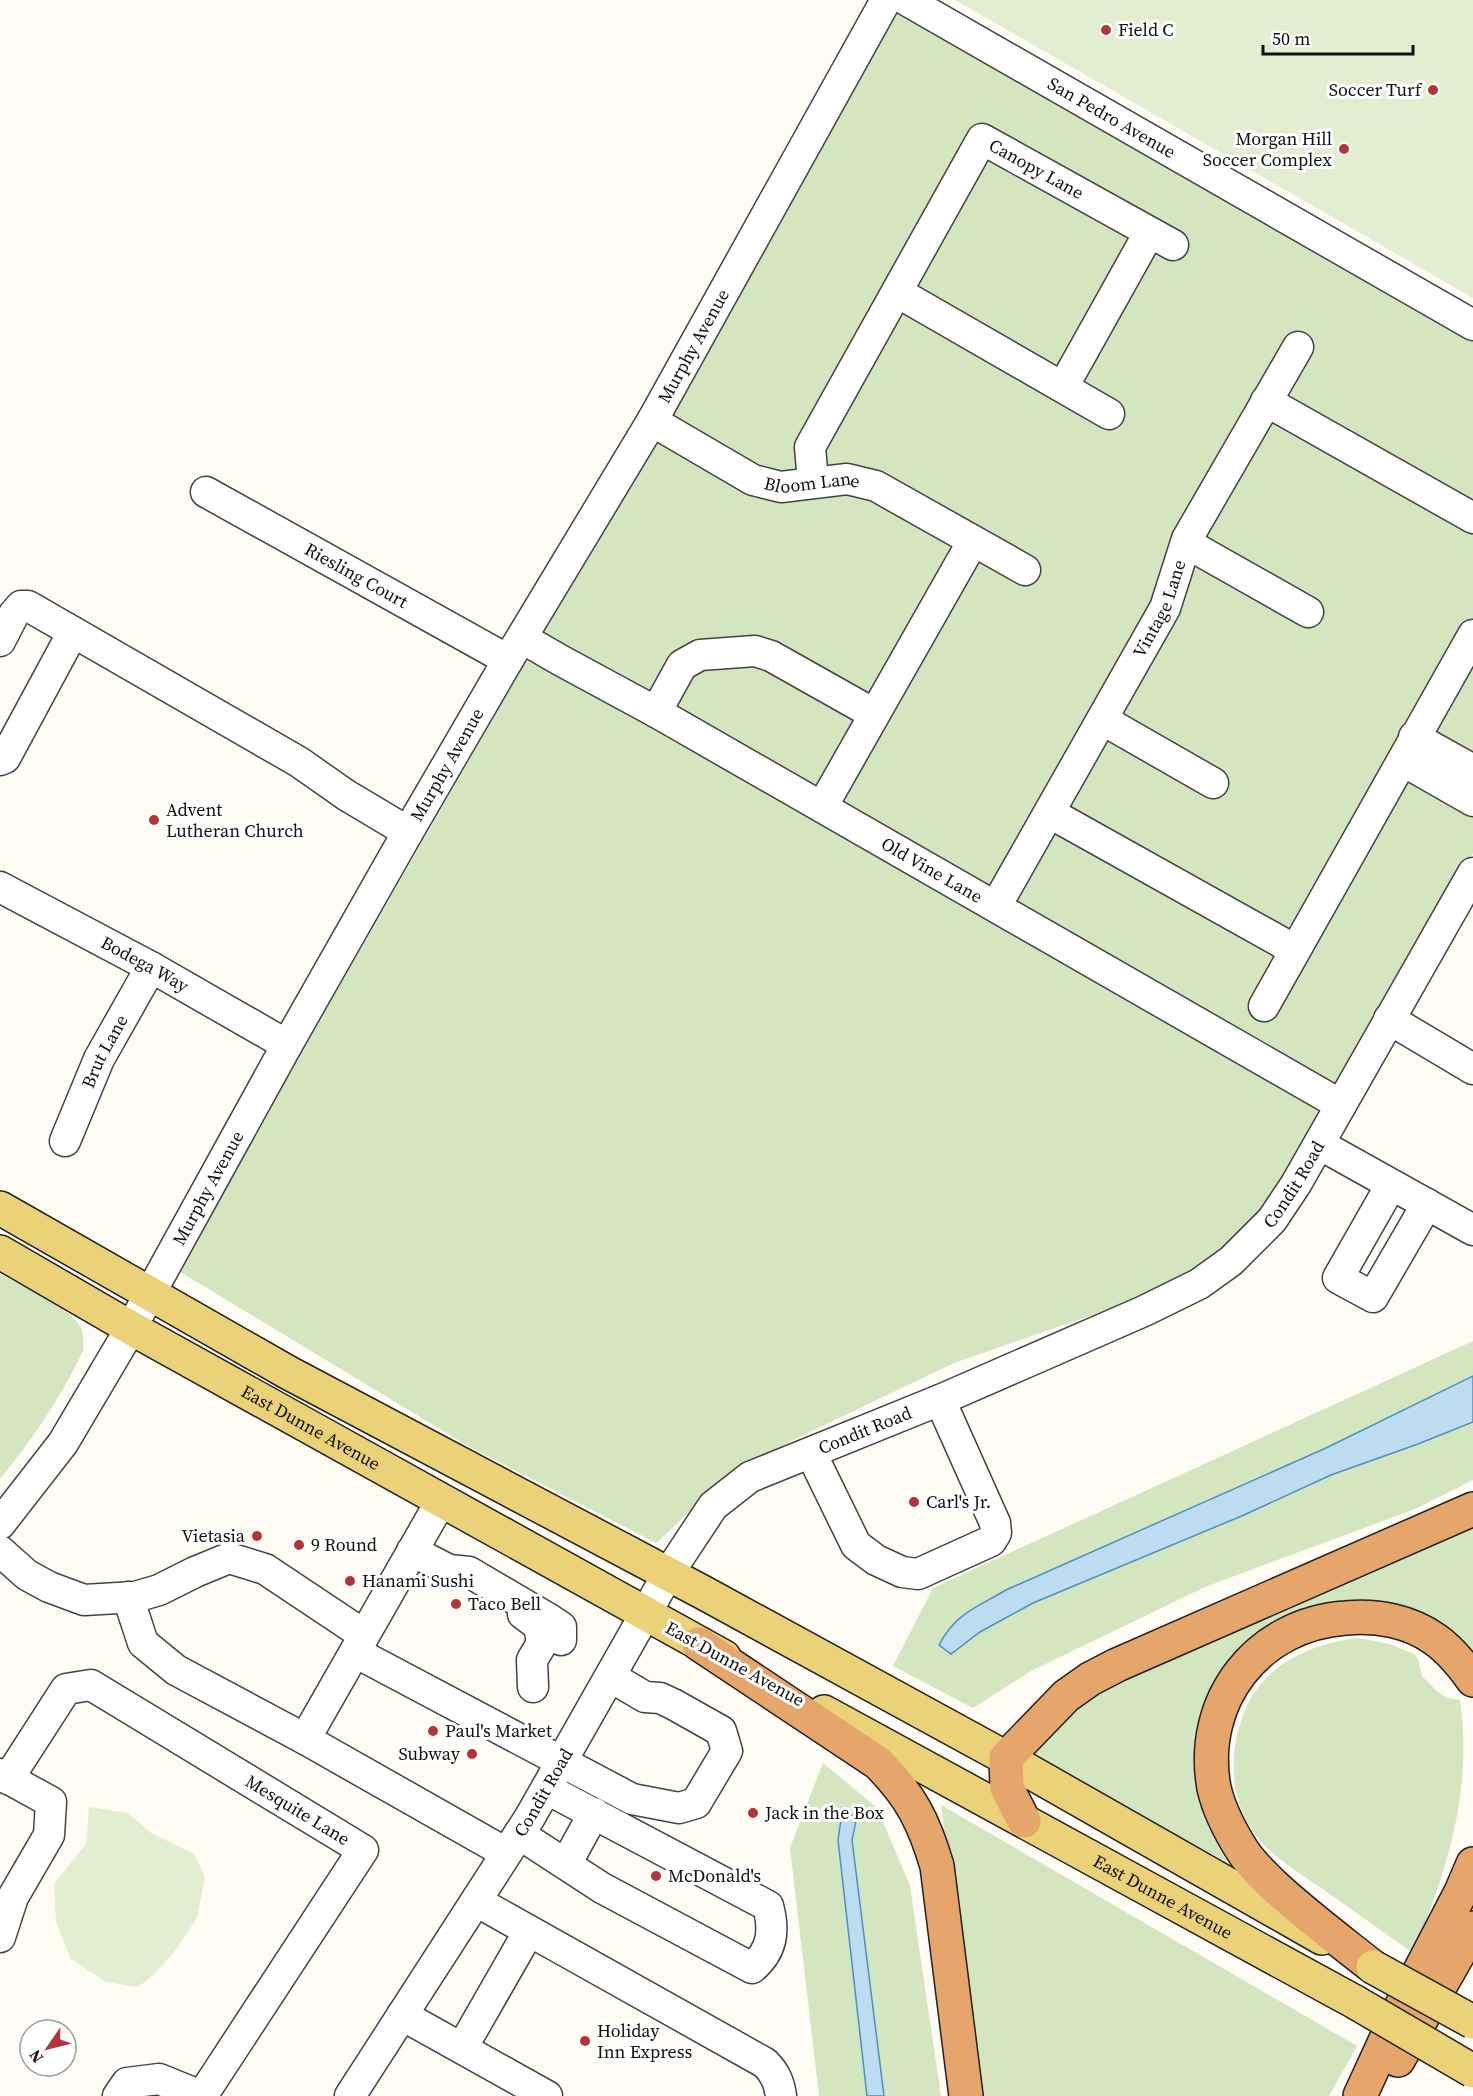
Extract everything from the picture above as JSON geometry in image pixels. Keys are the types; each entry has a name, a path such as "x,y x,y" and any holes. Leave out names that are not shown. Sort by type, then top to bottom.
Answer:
{"highway":[{"path":"1024,1821 1007,1788 1006,1758 1066,1696 1090,1679 1128,1660 1473,1509"},
{"path":"1373,1967 1295,1906 1258,1870 1243,1851 1221,1810 1215,1789 1211,1748 1221,1705 1237,1676 1257,1654 1279,1639 1306,1626 1339,1618 1381,1618 1412,1627 1436,1640 1473,1680"},
{"path":"699,1644 878,1763 900,1785 928,1836 937,1866 966,2096"},
{"path":"1360,2096 1399,2011 1461,1892 1473,1864"},
{"path":"1378,2096 1473,1928"}],"main road":[{"path":"0,1208 300,1379 668,1574 1006,1758 1473,2022"},
{"name":"East Dunne Avenue","path":"0,1252 131,1328 646,1615 1355,2002 1473,2071"}],"street":[{"name":"Murphy Avenue","path":"0,1524 63,1443 131,1328 408,832 652,422 886,0"},
{"name":"San Pedro Avenue","path":"906,0 1473,325"},
{"name":"Canopy Lane","path":"813,482 810,447 982,139 1161,239 1063,387"},
{"path":"897,291 1109,414"},
{"name":"Vintage Lane","path":"996,906 1165,608 1186,543 1298,347"},
{"path":"1266,401 1473,518"},
{"name":"Bloom Lane","path":"652,422 753,480 781,487 847,480 876,486 1025,570"},
{"name":"Riesling Court","path":"206,492 515,649"},
{"path":"822,807 973,541"},
{"path":"1186,543 1308,612"},
{"path":"0,640 14,614 21,606 28,606 299,762 346,795 408,832"},
{"path":"0,760 5,758 73,632"},
{"path":"1264,1006 1473,635"},
{"name":"Old Vine Lane","path":"515,649 560,660 656,712 1341,1105"},
{"path":"656,712 682,665 700,655 755,651 771,656 874,714"},
{"path":"1102,720 1213,783"},
{"path":"1408,749 1473,770"},
{"path":"1408,749 1473,801"},
{"path":"1050,813 1295,950"},
{"name":"Condit Road","path":"350,2096 547,1789 668,1574 713,1506 750,1477 940,1400 1144,1311 1199,1284 1231,1261 1272,1220 1319,1144 1473,873"},
{"name":"Bodega Way","path":"0,887 151,967 287,1045"},
{"name":"Brut Lane","path":"65,1141 99,1059 151,967"},
{"path":"1389,1019 1469,1056"},
{"path":"1319,1144 1473,1230"},
{"path":"1391,1185 1338,1278 1373,1298 1427,1204"},
{"path":"811,1453 856,1545 876,1560 902,1572 918,1574 991,1541 996,1533 995,1523 940,1400"},
{"path":"305,1739 441,1501"},
{"path":"0,1551 27,1575 49,1587 84,1600 128,1598 159,1590 229,1558 266,1569 360,1644 563,1762 632,1799 679,1808 696,1803 727,1750 721,1731 673,1704 660,1698 645,1697 611,1677"},
{"path":"412,1551 450,1570 531,1618 538,1625 541,1635 540,1645 532,1660 533,1687"},
{"path":"450,1570 469,1572 549,1618 561,1628 561,1640"},
{"path":"128,1598 143,1643 176,1670 305,1739 513,1844 566,1864 602,1888 752,1968 762,1959 770,1941 772,1923 768,1906 547,1789"},
{"name":"Mesquite Lane","path":"4,1776 66,1689 91,1685 363,1850 201,2096"},
{"path":"0,1935 13,1897 50,1835 51,1802 4,1776"},
{"path":"566,1864 594,1813"},
{"path":"476,1901 765,2063 773,2071 781,2096"},
{"path":"462,2048 529,1931"},
{"path":"402,2015 547,2096"},
{"path":"118,2096 127,2083 159,2079 201,2096"}],"green space":[{"name":"Morgan Hill Soccer Complex","path":"955,0 1473,0 1473,298"},
{"path":"902,5 1473,335 1473,853 1344,1079 1278,1208 1181,1284 954,1363 789,1442 699,1503 656,1543 468,1446 177,1270"},
{"path":"0,1274 45,1298 67,1313 81,1328 84,1342 83,1351 56,1401 24,1449 0,1479"},
{"path":"1473,1341 1473,1480 1415,1509 1205,1587 1031,1671 973,1708 893,1666 933,1588"},
{"path":"1473,1527 1473,1655 1347,1602 1295,1612 1264,1629 1236,1652 1216,1679 1199,1719 1193,1764 1203,1813 1227,1862 1030,1757 1050,1731 1094,1696 1125,1680"},
{"path":"1358,1638 1390,1644 1414,1654 1418,1659 1422,1676 1438,1692 1447,1698 1460,1700 1463,1766 1460,1798 1437,1892 1413,1953 1275,1855 1248,1823 1235,1786 1235,1746 1247,1706 1255,1691 1266,1678 1293,1658 1325,1645"},
{"path":"823,1763 877,1808 910,1886 941,2096 819,2096 790,1848"},
{"path":"941,1805 1357,2046 1329,2096 977,2096"},
{"path":"89,1807 128,1813 151,1833 194,1854 205,1877 197,1918 172,1955 138,1987 106,1982 71,1959 56,1922 54,1884 86,1844"}],"water":[{"path":"1473,1376 1473,1422 1331,1475 1244,1515 1033,1603 980,1632 951,1654 939,1645 952,1625 960,1618 1006,1590 1326,1448"},
{"path":"842,1813 851,1814 856,1821 852,1840 884,2096 867,2096 838,1840"}],"place":[{"name":"Field C","path":"1106,30"},
{"name":"Soccer Turf","path":"1433,90"},
{"name":"Morgan Hill Soccer Complex","path":"1344,149"},
{"name":"Advent Lutheran Church","path":"154,820"},
{"name":"Carl's Jr.","path":"914,1502"},
{"name":"Vietasia","path":"257,1536"},
{"name":"9 Round","path":"299,1545"},
{"name":"Hanami Sushi","path":"350,1581"},
{"name":"Taco Bell","path":"456,1604"},
{"name":"Paul's Market","path":"433,1731"},
{"name":"Subway","path":"472,1754"},
{"name":"Jack in the Box","path":"753,1813"},
{"name":"McDonald's","path":"656,1876"},
{"name":"Holiday Inn Express","path":"585,2041"}]}
